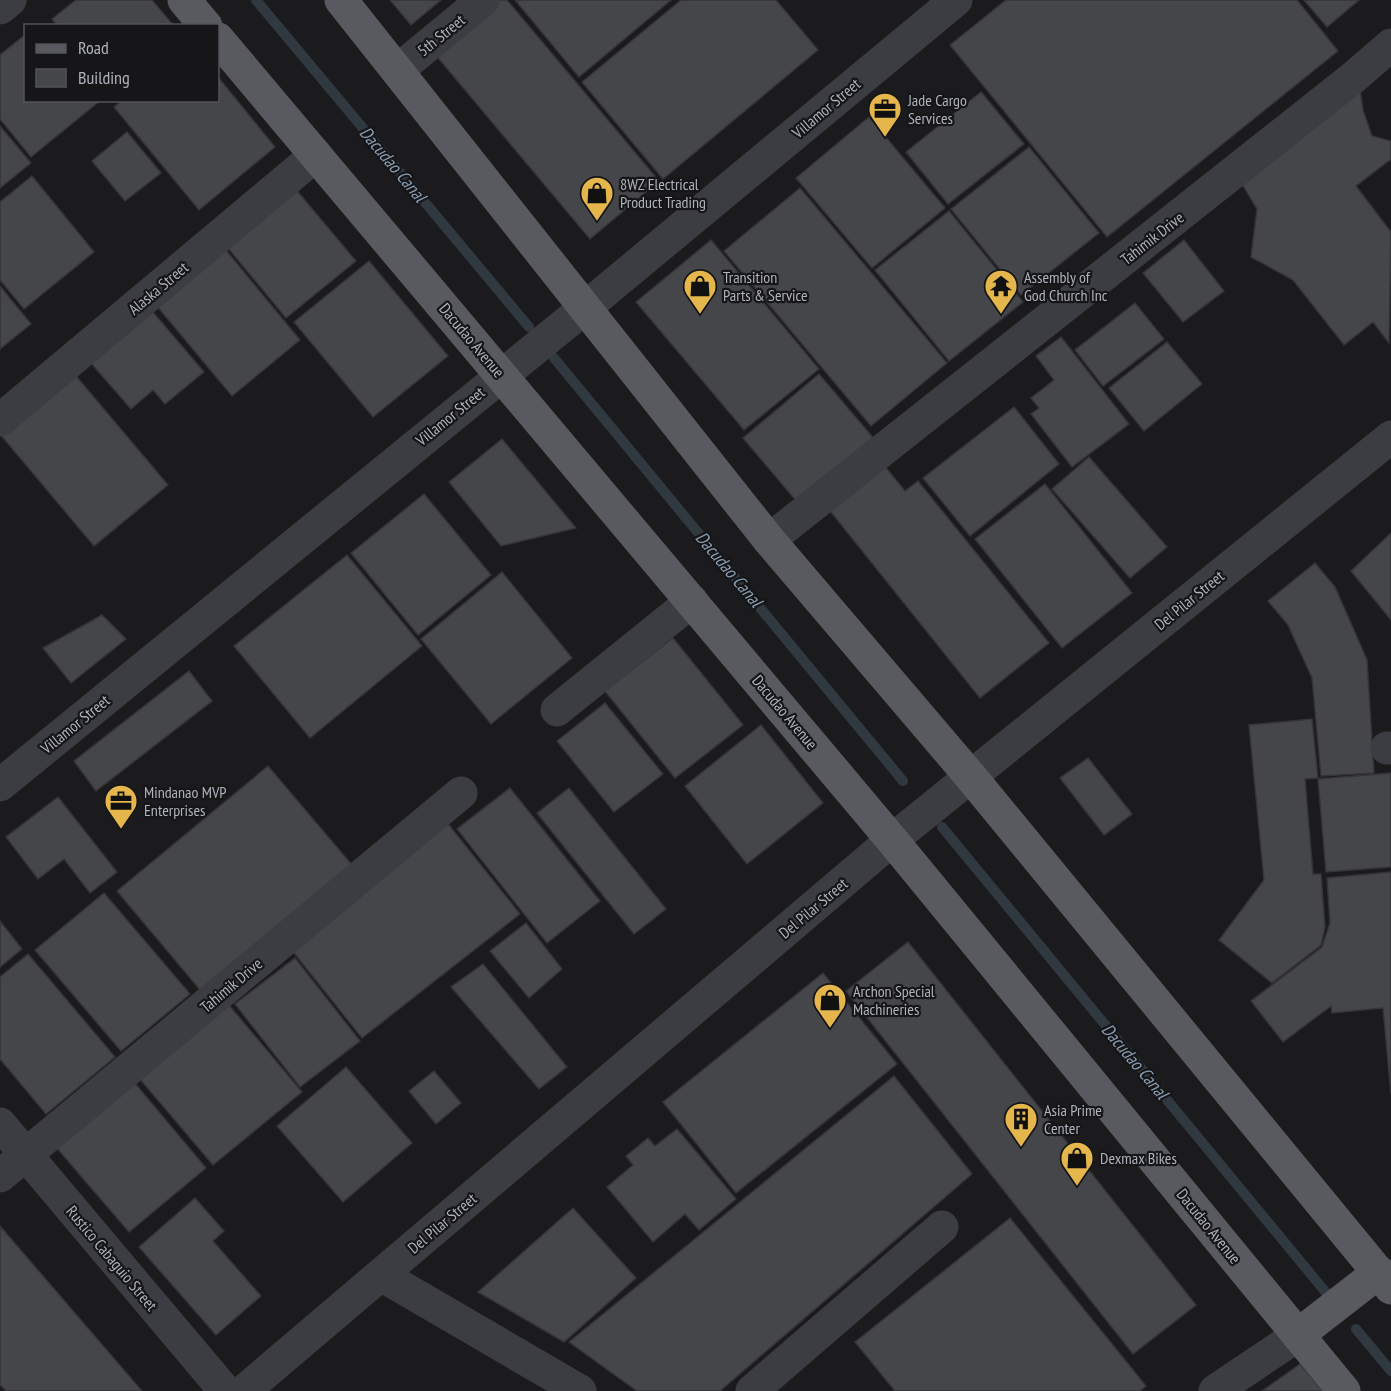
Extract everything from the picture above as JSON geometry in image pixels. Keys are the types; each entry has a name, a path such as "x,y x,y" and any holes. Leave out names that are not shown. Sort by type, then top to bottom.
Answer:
{"main road":[{"path":"184,0 204,24"},
{"path":"341,0 769,540 971,777 1385,1280 1298,1335"},
{"name":"Dacudao Avenue","path":"219,40 892,840 1344,1391"}],"street":[{"path":"0,8 10,0"},
{"name":"5th Street","path":"398,70 483,0"},
{"name":"Villamor Street","path":"0,785 501,374 586,307 956,0"},
{"name":"Tahimik Drive","path":"769,540 1318,106 1391,45"},
{"name":"Alaska Street","path":"0,420 315,155"},
{"name":"Del Pilar Street","path":"244,1391 892,840 1391,437"},
{"path":"557,710 692,601"},
{"name":"Tahimik Drive","path":"0,1176 461,793"},
{"name":"Rustico Cabaguio Street","path":"0,1124 225,1391"},
{"path":"752,1391 942,1227"},
{"path":"381,1275 580,1391"},
{"path":"1215,1391 1298,1335"}],"building":[{"path":"76,0 152,0 172,24 56,24 52,19"},
{"path":"390,0 441,0 411,25"},
{"path":"486,0 507,0 659,181 590,239 429,47"},
{"path":"515,0 671,0 579,77"},
{"path":"681,0 776,0 818,50 663,179 582,82"},
{"path":"1006,0 1297,0 1338,51 1107,237 950,45"},
{"path":"1304,0 1359,0 1327,27"},
{"path":"24,36 24,102 99,102 31,157 0,119 0,55"},
{"path":"219,78 275,147 199,210 114,107 120,102 219,102"},
{"path":"1359,83 1363,110 1372,136 1391,141 1391,159 1356,186 1391,232 1389,343 1373,322 1344,345 1293,280 1251,257 1257,209 1239,179"},
{"path":"981,92 1024,144 948,204 906,152"},
{"path":"869,117 945,208 872,268 796,178"},
{"path":"0,126 31,163 0,188"},
{"path":"127,132 161,173 125,201 92,161"},
{"path":"1029,147 1099,233 1021,295 951,209"},
{"path":"32,176 94,252 24,309 0,280 0,202"},
{"path":"293,186 356,261 286,318 224,243"},
{"path":"800,188 947,363 871,426 724,251"},
{"path":"949,211 1023,302 949,361 875,270"},
{"path":"711,240 819,369 744,430 636,302"},
{"path":"1184,240 1224,291 1183,322 1143,273"},
{"path":"220,243 300,340 232,396 151,299"},
{"path":"369,261 448,356 373,417 294,322"},
{"path":"0,286 31,324 0,349"},
{"path":"1135,303 1164,339 1103,386 1075,350"},
{"path":"146,304 204,372 165,404 153,390 131,409 84,355"},
{"path":"1061,337 1129,424 1072,467 1031,414 1039,408 1031,398 1054,380 1036,356"},
{"path":"1167,342 1202,384 1144,431 1109,388"},
{"path":"71,370 168,485 94,546 0,434"},
{"path":"819,374 875,440 798,503 743,438"},
{"path":"1014,407 1059,464 970,536 923,478"},
{"path":"502,439 576,528 501,546 449,482"},
{"path":"1089,457 1167,547 1130,578 1052,489"},
{"path":"878,458 905,491 918,481 1049,643 980,698 823,502"},
{"path":"1045,484 1132,593 1062,648 975,539"},
{"path":"424,494 491,575 418,635 351,553"},
{"path":"1391,533 1391,620 1351,571"},
{"path":"347,555 422,646 310,738 234,646"},
{"path":"1315,563 1335,587 1367,660 1374,773 1321,776 1312,678 1288,625 1268,601"},
{"path":"502,572 572,658 491,724 421,639"},
{"path":"102,615 126,639 71,683 43,648"},
{"path":"673,638 743,725 675,778 605,691"},
{"path":"189,671 212,701 96,791 74,761"},
{"path":"605,703 663,774 614,812 557,741"},
{"path":"1312,719 1318,778 1305,779 1313,874 1321,874 1325,927 1321,945 1272,983 1219,940 1264,880 1249,725"},
{"path":"761,725 823,803 747,864 685,786"},
{"path":"1088,758 1132,814 1104,835 1060,778"},
{"path":"268,766 352,865 201,991 117,891"},
{"path":"1391,773 1391,867 1326,872 1318,779"},
{"path":"510,788 600,901 547,943 457,829"},
{"path":"569,788 666,909 634,934 537,813"},
{"path":"58,797 117,872 90,893 64,859 38,879 6,837"},
{"path":"445,820 520,914 362,1038 287,944"},
{"path":"1391,872 1391,1094 1383,1008 1332,1013 1331,1006 1283,1042 1251,1001 1322,947 1330,923 1327,878"},
{"path":"104,893 190,994 121,1051 35,950"},
{"path":"0,921 22,949 0,967"},
{"path":"526,923 562,969 529,998 490,951"},
{"name":"Asia Prime Center","path":"908,942 1196,1305 1133,1354 846,991"},
{"path":"28,954 115,1057 46,1114 0,1059 0,977"},
{"path":"295,958 360,1041 300,1087 235,1004"},
{"path":"483,964 567,1067 539,1089 451,987"},
{"path":"823,973 897,1064 736,1193 663,1102"},
{"path":"223,998 302,1092 213,1165 134,1072"},
{"path":"346,1067 412,1143 343,1202 277,1126"},
{"path":"434,1071 461,1103 436,1124 409,1091"},
{"path":"128,1075 206,1168 129,1232 50,1140"},
{"path":"894,1076 972,1174 720,1391 637,1391 569,1342"},
{"path":"677,1129 736,1199 699,1230 685,1214 653,1242 607,1187 633,1165 626,1156 648,1138 655,1146"},
{"path":"195,1198 224,1231 213,1241 261,1296 216,1335 139,1247"},
{"path":"573,1208 636,1278 564,1342 478,1292"},
{"path":"1010,1218 1146,1386 1140,1391 895,1391 855,1342"},
{"path":"0,1226 142,1391 6,1391 0,1385"},
{"path":"1300,1364 1323,1391 1262,1391"}],"waterway":[{"name":"Dacudao Canal","path":"256,0 529,327"},
{"name":"Dacudao Canal","path":"554,358 903,781"},
{"name":"Dacudao Canal","path":"942,827 1328,1295"},
{"name":"Dacudao Canal","path":"1356,1329 1391,1371"}],"place":[{"name":"Jade Cargo Services","path":"885,138"},
{"name":"8WZ Electrical Product Trading","path":"597,222"},
{"name":"Transition Parts & Service","path":"700,315"},
{"name":"Assembly of God Church Inc","path":"1001,315"},
{"name":"Mindanao MVP Enterprises","path":"121,830"},
{"name":"Archon Special Machineries","path":"830,1029"},
{"name":"Asia Prime Center","path":"1021,1148"},
{"name":"Dexmax Bikes","path":"1077,1187"}]}
